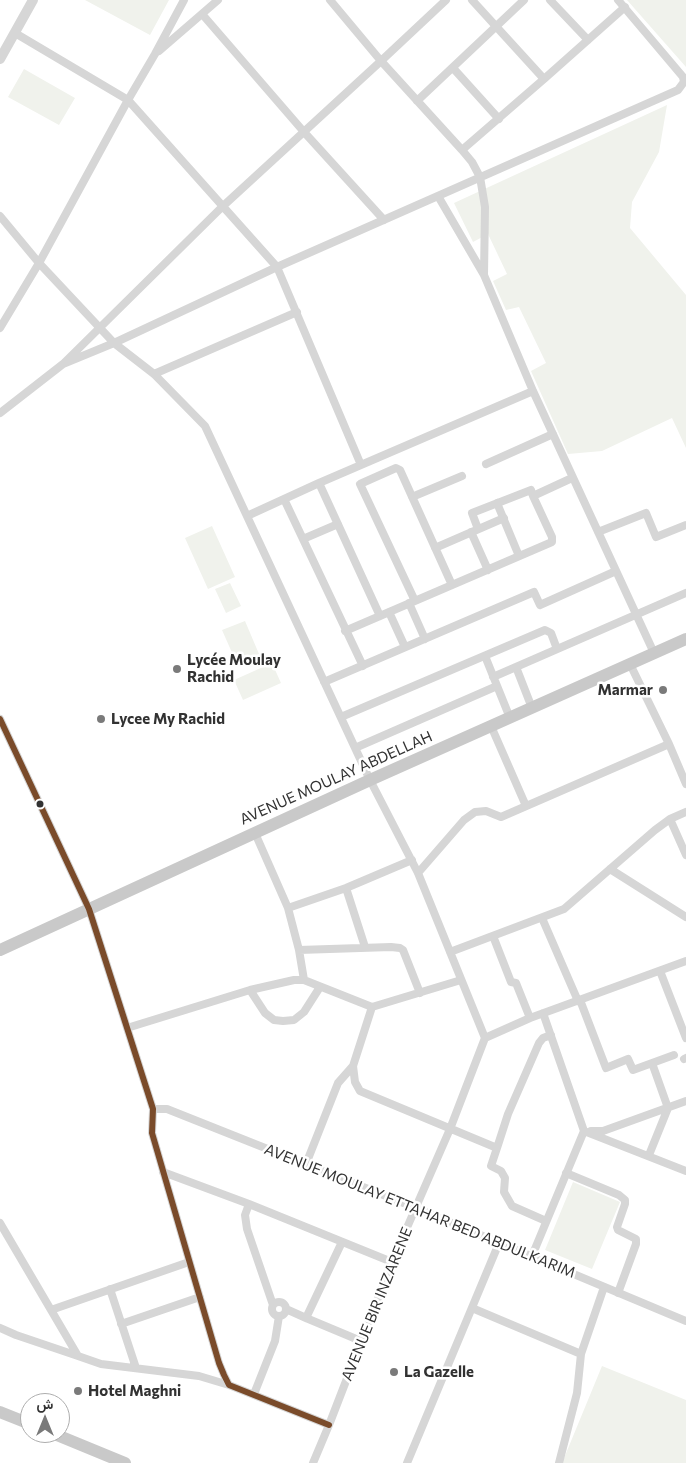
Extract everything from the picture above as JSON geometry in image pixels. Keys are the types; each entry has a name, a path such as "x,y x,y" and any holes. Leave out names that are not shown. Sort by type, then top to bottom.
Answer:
{"main road":[{"name":"AVENUE MOULAY ABDELLAH","path":"0,950 370,780 686,639"},
{"path":"0,1412 20,1420"},
{"path":"70,1441 123,1463"}],"street":[{"path":"0,59 33,0"},
{"path":"0,328 40,263 184,0"},
{"path":"155,54 218,0"},
{"path":"330,0 381,61 472,162 480,177 485,207 484,275"},
{"path":"0,414 63,364 222,207 446,0"},
{"path":"472,0 544,79"},
{"path":"417,101 524,0"},
{"path":"550,0 588,40"},
{"path":"63,364 114,343 277,267 678,90 684,82 683,77 618,0"},
{"path":"462,150 625,7"},
{"path":"202,14 304,132 384,220"},
{"path":"15,33 128,100 277,267 362,465"},
{"path":"453,68 499,119"},
{"path":"438,196 484,275 572,478 654,653"},
{"path":"0,216 40,263 114,343 154,374 205,426 370,780 418,873 485,1038 543,1013 686,962"},
{"path":"154,374 297,312"},
{"path":"247,516 352,468 533,390"},
{"path":"486,464 553,434"},
{"path":"352,468 412,602 425,639"},
{"path":"360,484 398,468 400,470 452,585"},
{"path":"412,497 462,476"},
{"path":"533,496 572,478"},
{"path":"319,483 380,616"},
{"path":"345,631 488,570 553,541 531,490 472,513 474,531 488,570"},
{"path":"284,499 363,666"},
{"path":"497,503 519,556"},
{"path":"598,532 646,513 656,537 686,525"},
{"path":"435,548 504,518"},
{"path":"303,539 338,524"},
{"path":"324,682 534,592 540,605 616,572"},
{"path":"493,677 686,593"},
{"path":"389,612 405,647"},
{"path":"341,717 544,630 550,633 557,650"},
{"path":"485,656 510,718"},
{"path":"630,664 669,744 686,784"},
{"path":"516,667 532,708"},
{"path":"355,748 497,686"},
{"path":"0,719 90,909 152,1109 152,1133 189,1262 219,1363 230,1384"},
{"path":"490,726 526,806"},
{"path":"418,873 464,820 475,812 486,811 501,817 669,744"},
{"path":"450,952 564,909 655,830 670,819 686,812"},
{"path":"670,819 686,855"},
{"path":"255,833 288,908 299,950 304,980"},
{"path":"288,908 346,888 412,860"},
{"path":"610,870 685,914"},
{"path":"346,888 365,948"},
{"path":"542,918 579,1000 606,1068 628,1059 632,1070 674,1055"},
{"path":"493,936 511,982 516,983 530,1018"},
{"path":"299,950 391,946 400,948 403,950 420,993"},
{"path":"660,971 686,1038"},
{"path":"127,1028 250,990 294,980 304,980 372,1007 461,980"},
{"path":"250,990 264,1013 274,1020 283,1022 294,1020 304,1012 320,987"},
{"path":"306,1164 338,1083 353,1066 372,1007"},
{"path":"532,1256 584,1131 543,1013"},
{"path":"546,1221 512,1206 504,1192 505,1178 501,1171 491,1166 508,1114 539,1043 543,1038 550,1035"},
{"name":"AVENUE BIR INZARENE","path":"313,1463 392,1262 450,1129 485,1038"},
{"path":"648,1155 668,1108 652,1063"},
{"path":"353,1066 355,1082 360,1091 497,1148"},
{"path":"584,1131 603,1131 686,1101"},
{"name":"AVENUE MOULAY ETTAHAR BED ABDULKARIM","path":"152,1109 168,1109 416,1208 686,1321"},
{"path":"584,1131 686,1171"},
{"path":"163,1172 249,1204 392,1262"},
{"path":"566,1173 619,1194 625,1200 617,1228 636,1239 636,1244 618,1293"},
{"path":"249,1204 245,1215 247,1228 274,1305 272,1311 279,1316"},
{"path":"0,1224 78,1356"},
{"path":"306,1318 342,1242"},
{"path":"407,1463 499,1243"},
{"path":"51,1310 189,1262"},
{"path":"559,1463 577,1393 581,1354 604,1287"},
{"path":"110,1290 136,1368"},
{"path":"121,1324 200,1297"},
{"path":"274,1305 282,1303 286,1309 361,1341"},
{"path":"472,1308 581,1354"},
{"path":"279,1316 284,1314 286,1309"},
{"path":"254,1394 275,1341 279,1316"},
{"path":"0,1328 101,1364 199,1376 230,1384 329,1426"}],"shaded area":[{"path":"85,0 169,0 150,35"},
{"path":"627,0 686,0 686,67"},
{"path":"24,69 75,98 59,125 8,97"},
{"path":"667,105 659,152 632,202 630,228 686,295 686,448 672,418 602,451 568,454 531,371 546,363 519,307 506,310 493,281 507,274 488,234 473,242 454,203"},
{"path":"212,526 235,577 208,589 185,538"},
{"path":"230,583 241,606 226,613 215,589"},
{"path":"245,621 259,654 237,664 222,630"},
{"path":"272,663 281,683 243,700 234,680"},
{"path":"573,1182 620,1202 592,1269 545,1250"},
{"path":"602,1366 686,1400 686,1463 562,1463"}],"transit line":[{"path":"0,719 89,909 153,1109 152,1133 224,1375 229,1385 329,1425"}],"place":[{"name":"Lycée Moulay Rachid","path":"177,669"},
{"name":"Marmar","path":"663,690"},
{"name":"Lycee My Rachid","path":"101,719"},
{"name":"La Gazelle","path":"394,1372"},
{"name":"Hotel Maghni","path":"78,1391"}]}
